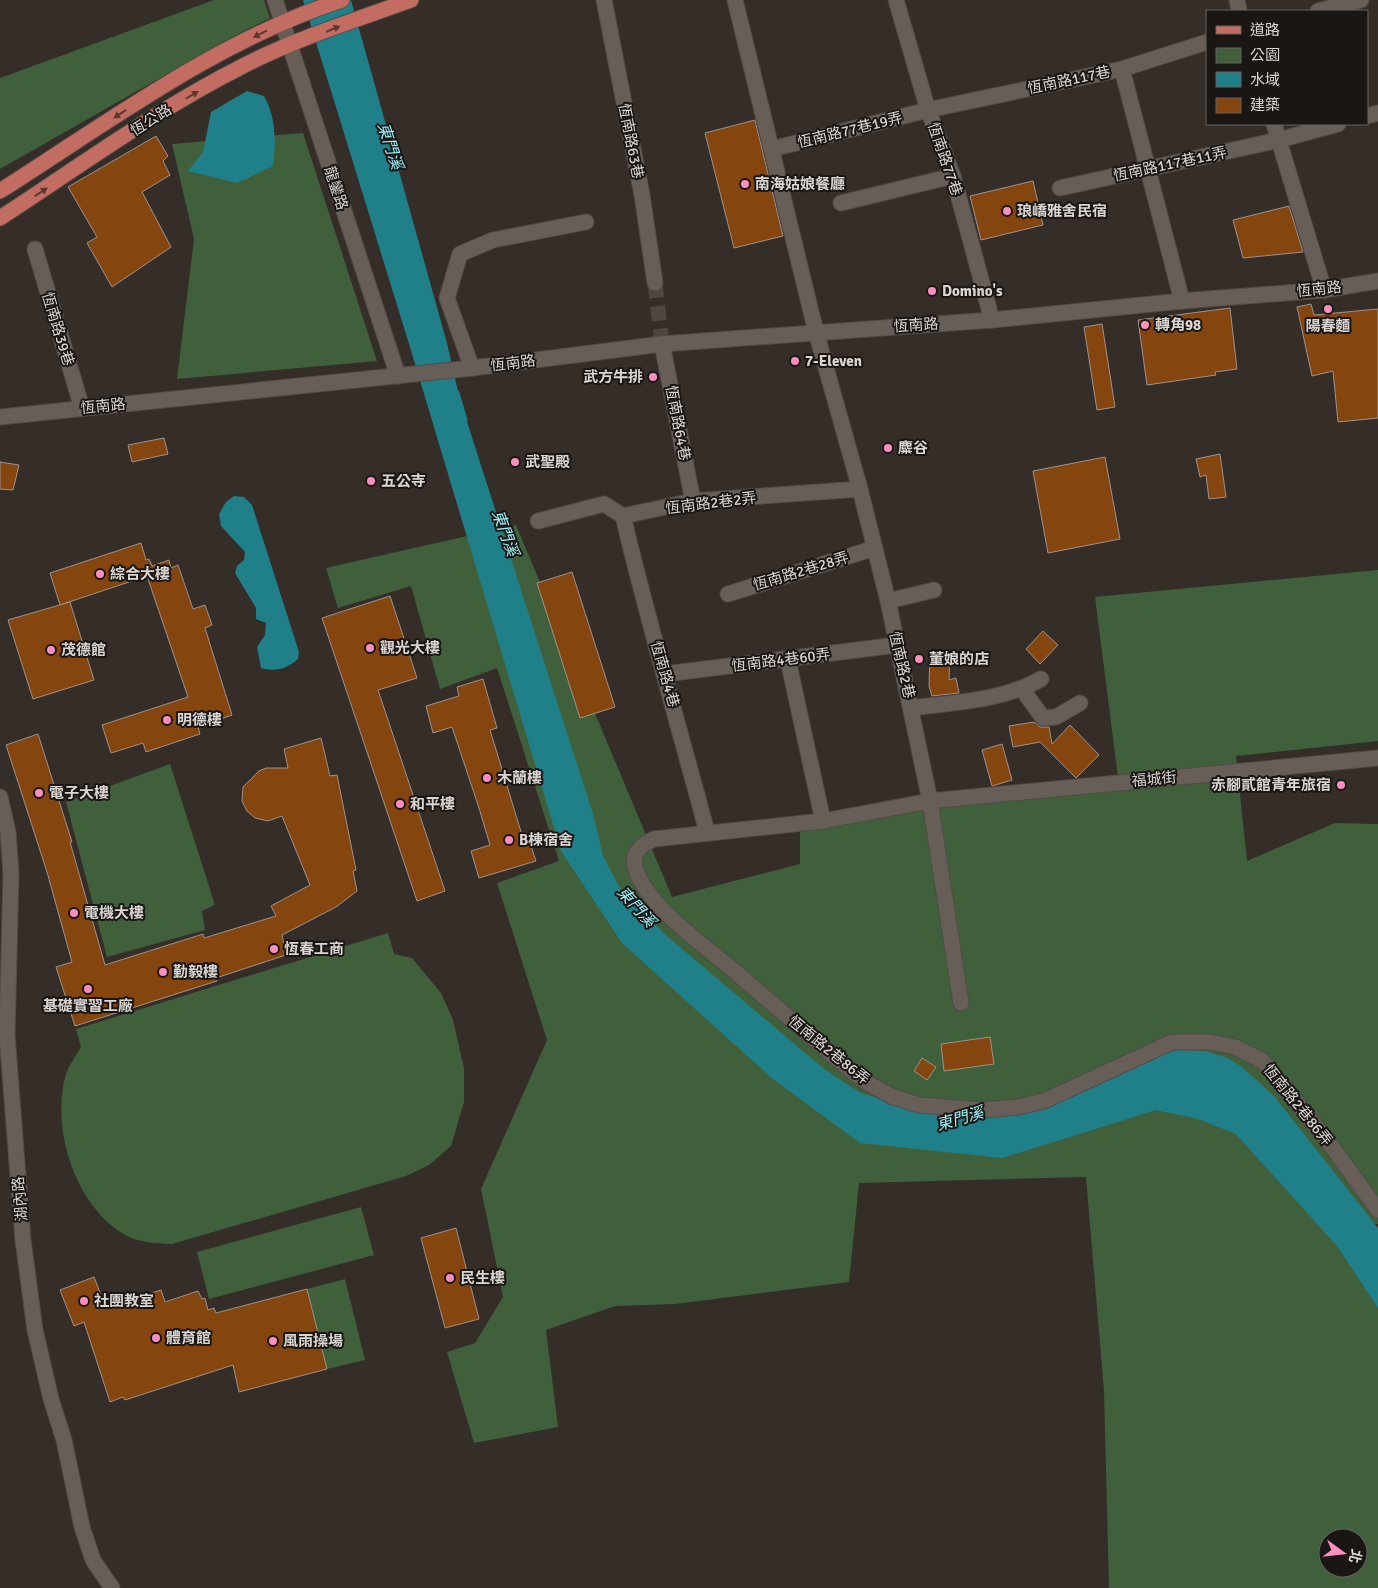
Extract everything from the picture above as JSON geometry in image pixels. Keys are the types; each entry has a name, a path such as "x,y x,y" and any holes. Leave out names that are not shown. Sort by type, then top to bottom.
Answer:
{"main road":[{"name":"恆公路","path":"0,191 144,98 281,23 304,12 342,0"},
{"name":"恆公路","path":"0,218 161,113 245,64 354,20 411,0"}],"street":[{"name":"龍鑾路","path":"275,0 398,376"},
{"name":"恆南路63巷","path":"604,0 642,195 656,283"},
{"name":"恆南路2巷","path":"735,0 816,332 860,489 888,601 930,801 961,1003"},
{"name":"恆南路77巷","path":"896,0 928,110 953,176 992,320"},
{"path":"1322,10 1361,0"},
{"name":"恆南路117巷","path":"928,110 1122,69 1206,42"},
{"path":"1122,69 1182,301"},
{"name":"恆南路77巷19弄","path":"772,149 928,110"},
{"path":"1274,125 1324,290"},
{"name":"恆南路117巷11弄","path":"1060,188 1279,140 1334,125"},
{"path":"841,203 953,176"},
{"path":"472,368 447,298 460,254 493,240 586,222"},
{"name":"恆南路39巷","path":"35,249 82,408"},
{"name":"恆南路","path":"0,417 454,370 662,344 992,320 1182,301 1324,290 1378,281"},
{"name":"恆南路64巷","path":"662,344 694,502"},
{"name":"恆南路2巷2弄","path":"623,516 694,502 860,489"},
{"path":"538,521 604,504 623,516"},
{"name":"恆南路4巷","path":"623,516 641,595 665,674 707,832"},
{"name":"恆南路2巷28弄","path":"728,594 875,548"},
{"path":"888,601 934,590"},
{"name":"恆南路4巷60弄","path":"665,674 897,645"},
{"path":"788,660 822,821"},
{"path":"912,708 1004,695 1041,680"},
{"path":"1022,689 1043,718 1056,717 1080,703"},
{"name":"福城街","path":"930,801 1378,758"},
{"name":"湖內路","path":"0,797 8,832 11,873 5,976 7,1035 24,1240 36,1330 51,1399 64,1440 82,1527 93,1560 112,1588"},
{"name":"恆南路2巷86弄","path":"930,801 822,821 654,839 639,846 635,856 636,870 646,889 674,922 864,1082 893,1097 919,1105 984,1110 1018,1107 1044,1101 1172,1042 1209,1042 1235,1047 1263,1061 1327,1140 1378,1210"}],"green space":[{"path":"214,0 264,0 270,18 232,37 0,169 0,78"},
{"path":"303,133 377,361 177,379 194,239 172,144"},
{"path":"516,525 672,897 800,864 800,823 1119,785 1095,597 1378,570 1378,741 1236,756 1247,861 1335,823 1378,824 1378,1224 1351,1224 1378,1261 1378,1588 1109,1588 1104,1391 1086,1177 859,1183 849,1282 675,1304 615,1306 546,1330 558,1427 474,1443 447,1352 475,1343 503,1297 481,1189 547,1040 497,883 559,861 497,668 440,689 411,586 338,608 326,568"},
{"path":"170,764 215,905 202,911 205,930 107,957 66,802"},
{"path":"388,933 394,954 412,958 441,993 453,1020 464,1068 464,1102 451,1146 429,1165 406,1176 172,1244 137,1240 109,1224 94,1207 81,1187 71,1166 65,1142 62,1096 67,1071 81,1047 76,1029"},
{"path":"361,1207 374,1255 209,1299 197,1252"},
{"path":"345,1279 365,1360 327,1369 307,1289"}],"water":[{"path":"303,0 351,0 447,343 460,400 593,814 603,856 624,896 668,937 824,1069 859,1092 898,1105 980,1118 1003,1115 1151,1057 1178,1050 1205,1051 1228,1058 1243,1068 1274,1096 1378,1228 1378,1308 1337,1246 1236,1134 1198,1119 1156,1110 1002,1158 860,1143 773,1079 622,943 561,851 413,357"},
{"path":"247,91 264,96 271,112 275,139 273,166 237,183 188,171 203,152 211,112"},
{"path":"234,496 244,497 252,505 299,652 298,659 281,669 261,668 257,647 265,635 266,623 256,619 256,608 235,573 237,566 244,560 245,552 221,526 219,514 226,502"}],"building":[{"name":"南海姑娘餐廳","path":"755,120 783,236 734,248 705,133"},
{"path":"156,136 168,156 163,161 170,175 142,192 171,247 112,287 87,243 97,237 68,187"},
{"name":"琅嶠雅舍民宿","path":"1033,181 1043,225 981,240 970,196"},
{"path":"1289,206 1303,252 1243,258 1233,220"},
{"path":"1311,304 1314,315 1378,309 1378,418 1338,422 1333,371 1312,376 1297,307"},
{"path":"1230,308 1237,369 1215,372 1216,375 1147,385 1138,320"},
{"path":"1102,324 1115,407 1097,410 1084,327"},
{"path":"164,438 168,454 132,462 128,445"},
{"path":"1220,454 1226,497 1209,499 1206,475 1200,477 1196,459"},
{"path":"1105,457 1120,539 1048,553 1033,471"},
{"path":"0,462 19,465 13,490 0,489"},
{"path":"141,543 146,560 149,559 152,566 169,560 171,568 178,565 193,609 205,605 212,625 205,628 232,715 198,727 200,734 146,752 143,743 111,753 102,725 188,697 147,576 60,605 50,573"},
{"path":"572,572 615,707 580,718 537,583"},
{"path":"390,596 417,678 378,690 445,891 417,901 322,618"},
{"name":"茂德館","path":"70,602 94,680 33,699 8,620"},
{"path":"1043,631 1058,645 1040,664 1026,649"},
{"path":"930,651 950,652 949,680 956,678 959,693 932,696 929,686"},
{"path":"483,679 497,728 490,730 522,835 527,834 536,861 479,878 471,851 490,845 479,808 452,727 433,733 426,706 459,696 457,687"},
{"path":"1034,722 1040,727 1049,727 1052,744 1070,725 1099,755 1076,778 1040,742 1013,747 1009,726"},
{"path":"38,734 72,842 70,842 105,965 203,934 204,938 276,916 271,906 310,885 282,816 268,821 255,818 247,811 242,801 243,787 259,771 266,768 288,768 284,749 321,738 330,776 337,775 356,870 353,871 357,891 336,907 282,935 286,955 216,978 217,981 75,1026 56,967 72,962 47,872 6,745"},
{"path":"1002,744 1012,780 992,786 982,750"},
{"path":"990,1037 994,1064 944,1071 941,1044"},
{"path":"922,1058 936,1067 927,1080 914,1071"},
{"name":"民生樓","path":"456,1228 479,1319 445,1328 421,1238"},
{"path":"94,1277 106,1308 161,1290 165,1302 198,1291 202,1299 205,1298 208,1310 214,1308 216,1313 307,1289 327,1369 239,1392 233,1365 125,1400 123,1397 110,1402 84,1322 74,1326 60,1290"}],"waterway":[{"name":"東門溪","path":"457,393 465,420"}],"tunnel":[{"path":"655,283 662,344"}],"place":[{"name":"南海姑娘餐廳","path":"745,184"},
{"name":"琅嶠雅舍民宿","path":"1007,211"},
{"name":"Domino's","path":"932,291"},
{"name":"陽春麵","path":"1328,309"},
{"name":"轉角98","path":"1145,325"},
{"name":"7-Eleven","path":"795,361"},
{"name":"武方牛排","path":"653,377"},
{"name":"麋谷","path":"888,448"},
{"name":"武聖殿","path":"515,462"},
{"name":"五公寺","path":"371,481"},
{"name":"綜合大樓","path":"100,574"},
{"name":"觀光大樓","path":"370,648"},
{"name":"茂德館","path":"51,650"},
{"name":"董娘的店","path":"919,659"},
{"name":"明德樓","path":"167,720"},
{"name":"木蘭樓","path":"487,778"},
{"name":"赤腳貳館青年旅宿","path":"1341,785"},
{"name":"電子大樓","path":"39,793"},
{"name":"和平樓","path":"400,804"},
{"name":"B棟宿舍","path":"509,840"},
{"name":"電機大樓","path":"74,913"},
{"name":"恆春工商","path":"274,949"},
{"name":"勤毅樓","path":"163,972"},
{"name":"基礎實習工廠","path":"88,989"},
{"name":"民生樓","path":"450,1278"},
{"name":"社團教室","path":"84,1301"},
{"name":"體育館","path":"156,1338"},
{"name":"風雨操場","path":"273,1341"}]}
